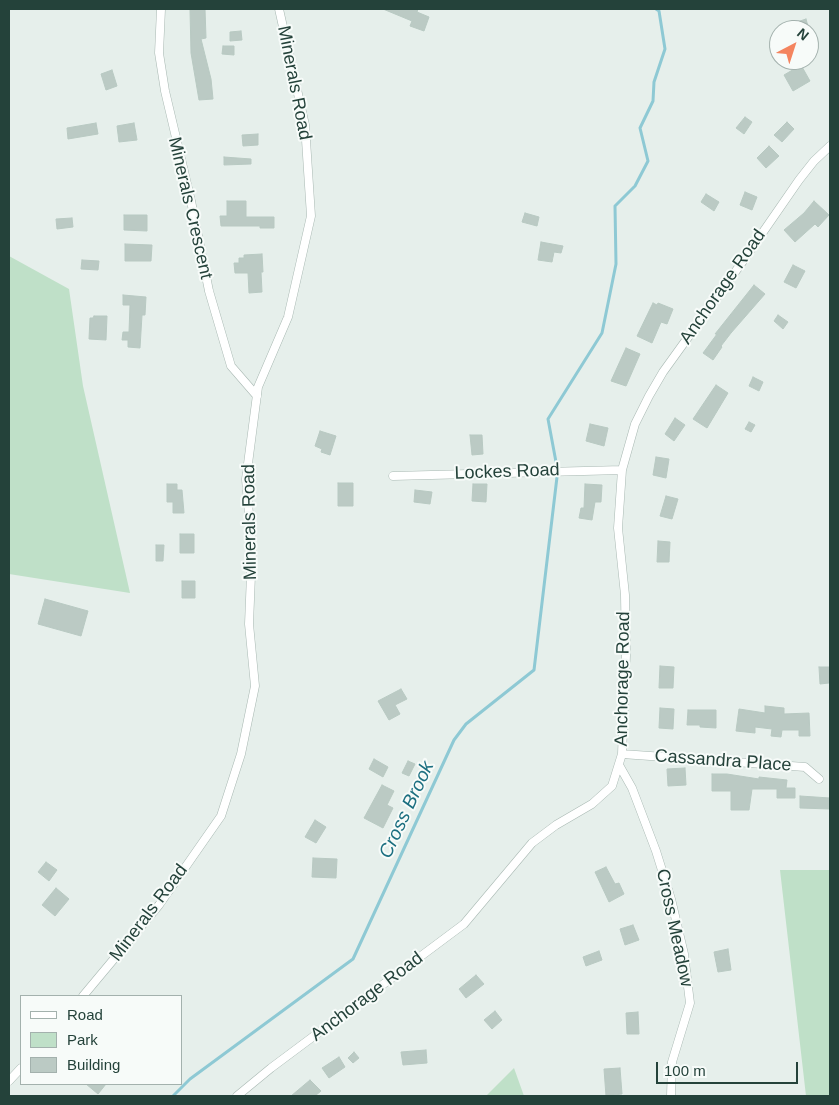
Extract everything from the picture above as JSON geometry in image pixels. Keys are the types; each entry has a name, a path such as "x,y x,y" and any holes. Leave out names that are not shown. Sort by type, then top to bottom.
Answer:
{"street":[{"name":"Minerals Crescent","path":"161,9 159,53 165,91 191,201 209,291 231,366 257,396"},
{"name":"Minerals Road","path":"84,995 159,905 221,816 241,754 255,686 248,624 252,550 246,479 258,386 288,317 311,216 305,125 279,9"},
{"name":"Anchorage Road","path":"237,1096 271,1068 464,924 532,843 556,825 592,804 612,786 622,754 626,646 625,595 618,528 622,470 635,424 663,372 799,180 814,161 830,146"},
{"name":"Lockes Road","path":"393,476 622,470"},
{"name":"Cassandra Place","path":"622,754 805,767 819,779"},
{"name":"Cross Meadow","path":"619,765 632,788 656,851 671,899 684,954 690,1003 672,1062 671,1096"},
{"path":"9,1081 20,1069"}],"green space":[{"path":"9,256 69,289 83,386 130,593 9,574"},
{"path":"780,870 830,870 830,1096 806,1096"},
{"path":"514,1068 524,1096 486,1096"}],"building":[{"path":"190,9 205,9 206,38 201,39 211,79 213,99 199,100 191,53"},
{"path":"383,9 418,9 417,12 429,17 424,31 410,26 412,21"},
{"path":"241,31 242,40 230,41 230,32"},
{"path":"223,46 234,46 234,55 222,54"},
{"path":"112,70 117,86 106,90 101,74"},
{"path":"792,70 804,70 810,81 793,91 784,75"},
{"path":"745,117 752,122 744,134 736,128"},
{"path":"787,122 794,129 782,142 774,135"},
{"path":"96,123 98,134 68,139 67,128"},
{"path":"134,123 137,140 119,142 117,126"},
{"path":"258,134 258,145 243,146 242,135"},
{"path":"769,146 779,156 766,168 757,158"},
{"path":"224,157 251,159 251,164 224,165"},
{"path":"745,192 757,197 752,210 740,205"},
{"path":"706,194 719,202 714,211 701,202"},
{"path":"227,201 246,201 246,217 274,217 274,228 221,226 220,216 227,216"},
{"path":"814,201 829,215 818,227 815,224 795,242 784,230 804,213"},
{"path":"525,213 539,217 537,226 522,222"},
{"path":"124,215 147,215 147,231 124,230"},
{"path":"72,218 73,227 57,229 56,219"},
{"path":"541,242 563,246 561,253 554,252 552,262 538,260"},
{"path":"125,244 152,245 151,261 125,261"},
{"path":"262,254 262,292 249,293 248,273 235,273 234,263 239,263 239,258 244,258 244,255"},
{"path":"82,260 99,261 98,270 81,269"},
{"path":"793,265 805,271 796,288 784,282"},
{"path":"754,285 765,294 731,333 713,360 703,353 717,334 715,334"},
{"path":"123,295 146,297 145,315 142,315 140,348 128,347 128,340 122,340 123,332 129,332 130,305 123,305"},
{"path":"653,303 673,309 667,324 661,322 652,343 637,336"},
{"path":"778,315 788,322 783,329 774,321"},
{"path":"94,316 107,316 106,340 89,339 90,318"},
{"path":"626,348 640,354 626,386 611,381"},
{"path":"753,377 763,382 759,391 749,386"},
{"path":"716,385 728,393 707,428 693,419"},
{"path":"675,418 685,425 674,441 665,434"},
{"path":"749,422 755,425 751,432 745,429"},
{"path":"590,424 608,428 604,446 586,441"},
{"path":"320,431 336,436 330,455 321,452 322,449 315,446"},
{"path":"470,435 482,435 483,454 472,455"},
{"path":"656,457 669,459 666,478 653,475"},
{"path":"338,483 353,483 353,506 338,506"},
{"path":"167,484 177,484 177,490 182,490 184,513 173,513 173,502 167,502"},
{"path":"473,484 487,484 486,502 472,501"},
{"path":"585,484 602,485 601,502 595,502 592,520 579,518 581,508 584,508"},
{"path":"415,490 432,492 430,504 414,502"},
{"path":"666,496 678,499 672,519 660,516"},
{"path":"180,534 194,534 194,553 180,553"},
{"path":"658,541 670,542 669,562 657,562"},
{"path":"156,545 164,545 163,561 156,561"},
{"path":"182,581 195,581 195,598 182,598"},
{"path":"45,599 88,611 81,636 38,624"},
{"path":"660,666 674,667 673,688 659,688"},
{"path":"819,667 829,667 829,683 820,684"},
{"path":"401,689 407,699 395,705 400,714 389,720 378,701"},
{"path":"765,706 784,708 784,714 809,713 810,736 799,736 799,730 782,730 781,737 771,736 772,729 755,727 755,733 736,731 739,709 765,713"},
{"path":"660,708 674,709 673,729 659,728"},
{"path":"688,710 716,710 716,728 687,725"},
{"path":"374,759 388,767 383,777 369,769"},
{"path":"408,761 415,764 409,776 402,773"},
{"path":"685,768 686,785 668,786 667,769"},
{"path":"712,774 787,780 786,788 795,788 795,798 777,798 777,789 752,789 749,810 731,810 731,791 712,791"},
{"path":"382,785 394,791 387,805 393,808 383,828 364,818"},
{"path":"800,796 830,798 830,809 800,808"},
{"path":"315,820 326,827 316,843 305,837"},
{"path":"313,858 337,859 336,878 312,877"},
{"path":"46,862 57,870 49,881 38,872"},
{"path":"606,867 615,884 619,883 624,894 609,902 595,872"},
{"path":"56,888 69,899 55,916 42,905"},
{"path":"633,925 639,940 625,945 620,929"},
{"path":"728,949 731,970 718,972 714,952"},
{"path":"599,951 602,960 586,966 583,957"},
{"path":"476,975 484,984 466,998 459,989"},
{"path":"495,1011 502,1020 492,1029 484,1020"},
{"path":"638,1012 639,1034 627,1034 626,1013"},
{"path":"426,1050 427,1063 403,1065 401,1052"},
{"path":"354,1052 359,1058 353,1063 348,1058"},
{"path":"339,1057 345,1067 329,1078 322,1068"},
{"path":"620,1068 622,1094 606,1096 604,1069"},
{"path":"310,1080 321,1091 315,1096 291,1096"},
{"path":"87,1085 105,1085 98,1094"}],"waterway":[{"name":"Cross Brook","path":"556,462 548,419 602,333 616,264 615,206 635,186 648,161 640,128 653,101 654,82 665,49 659,11 656,9"},
{"name":"Cross Brook","path":"173,1096 190,1079 353,959 454,740 466,724 534,670 557,477"}]}
